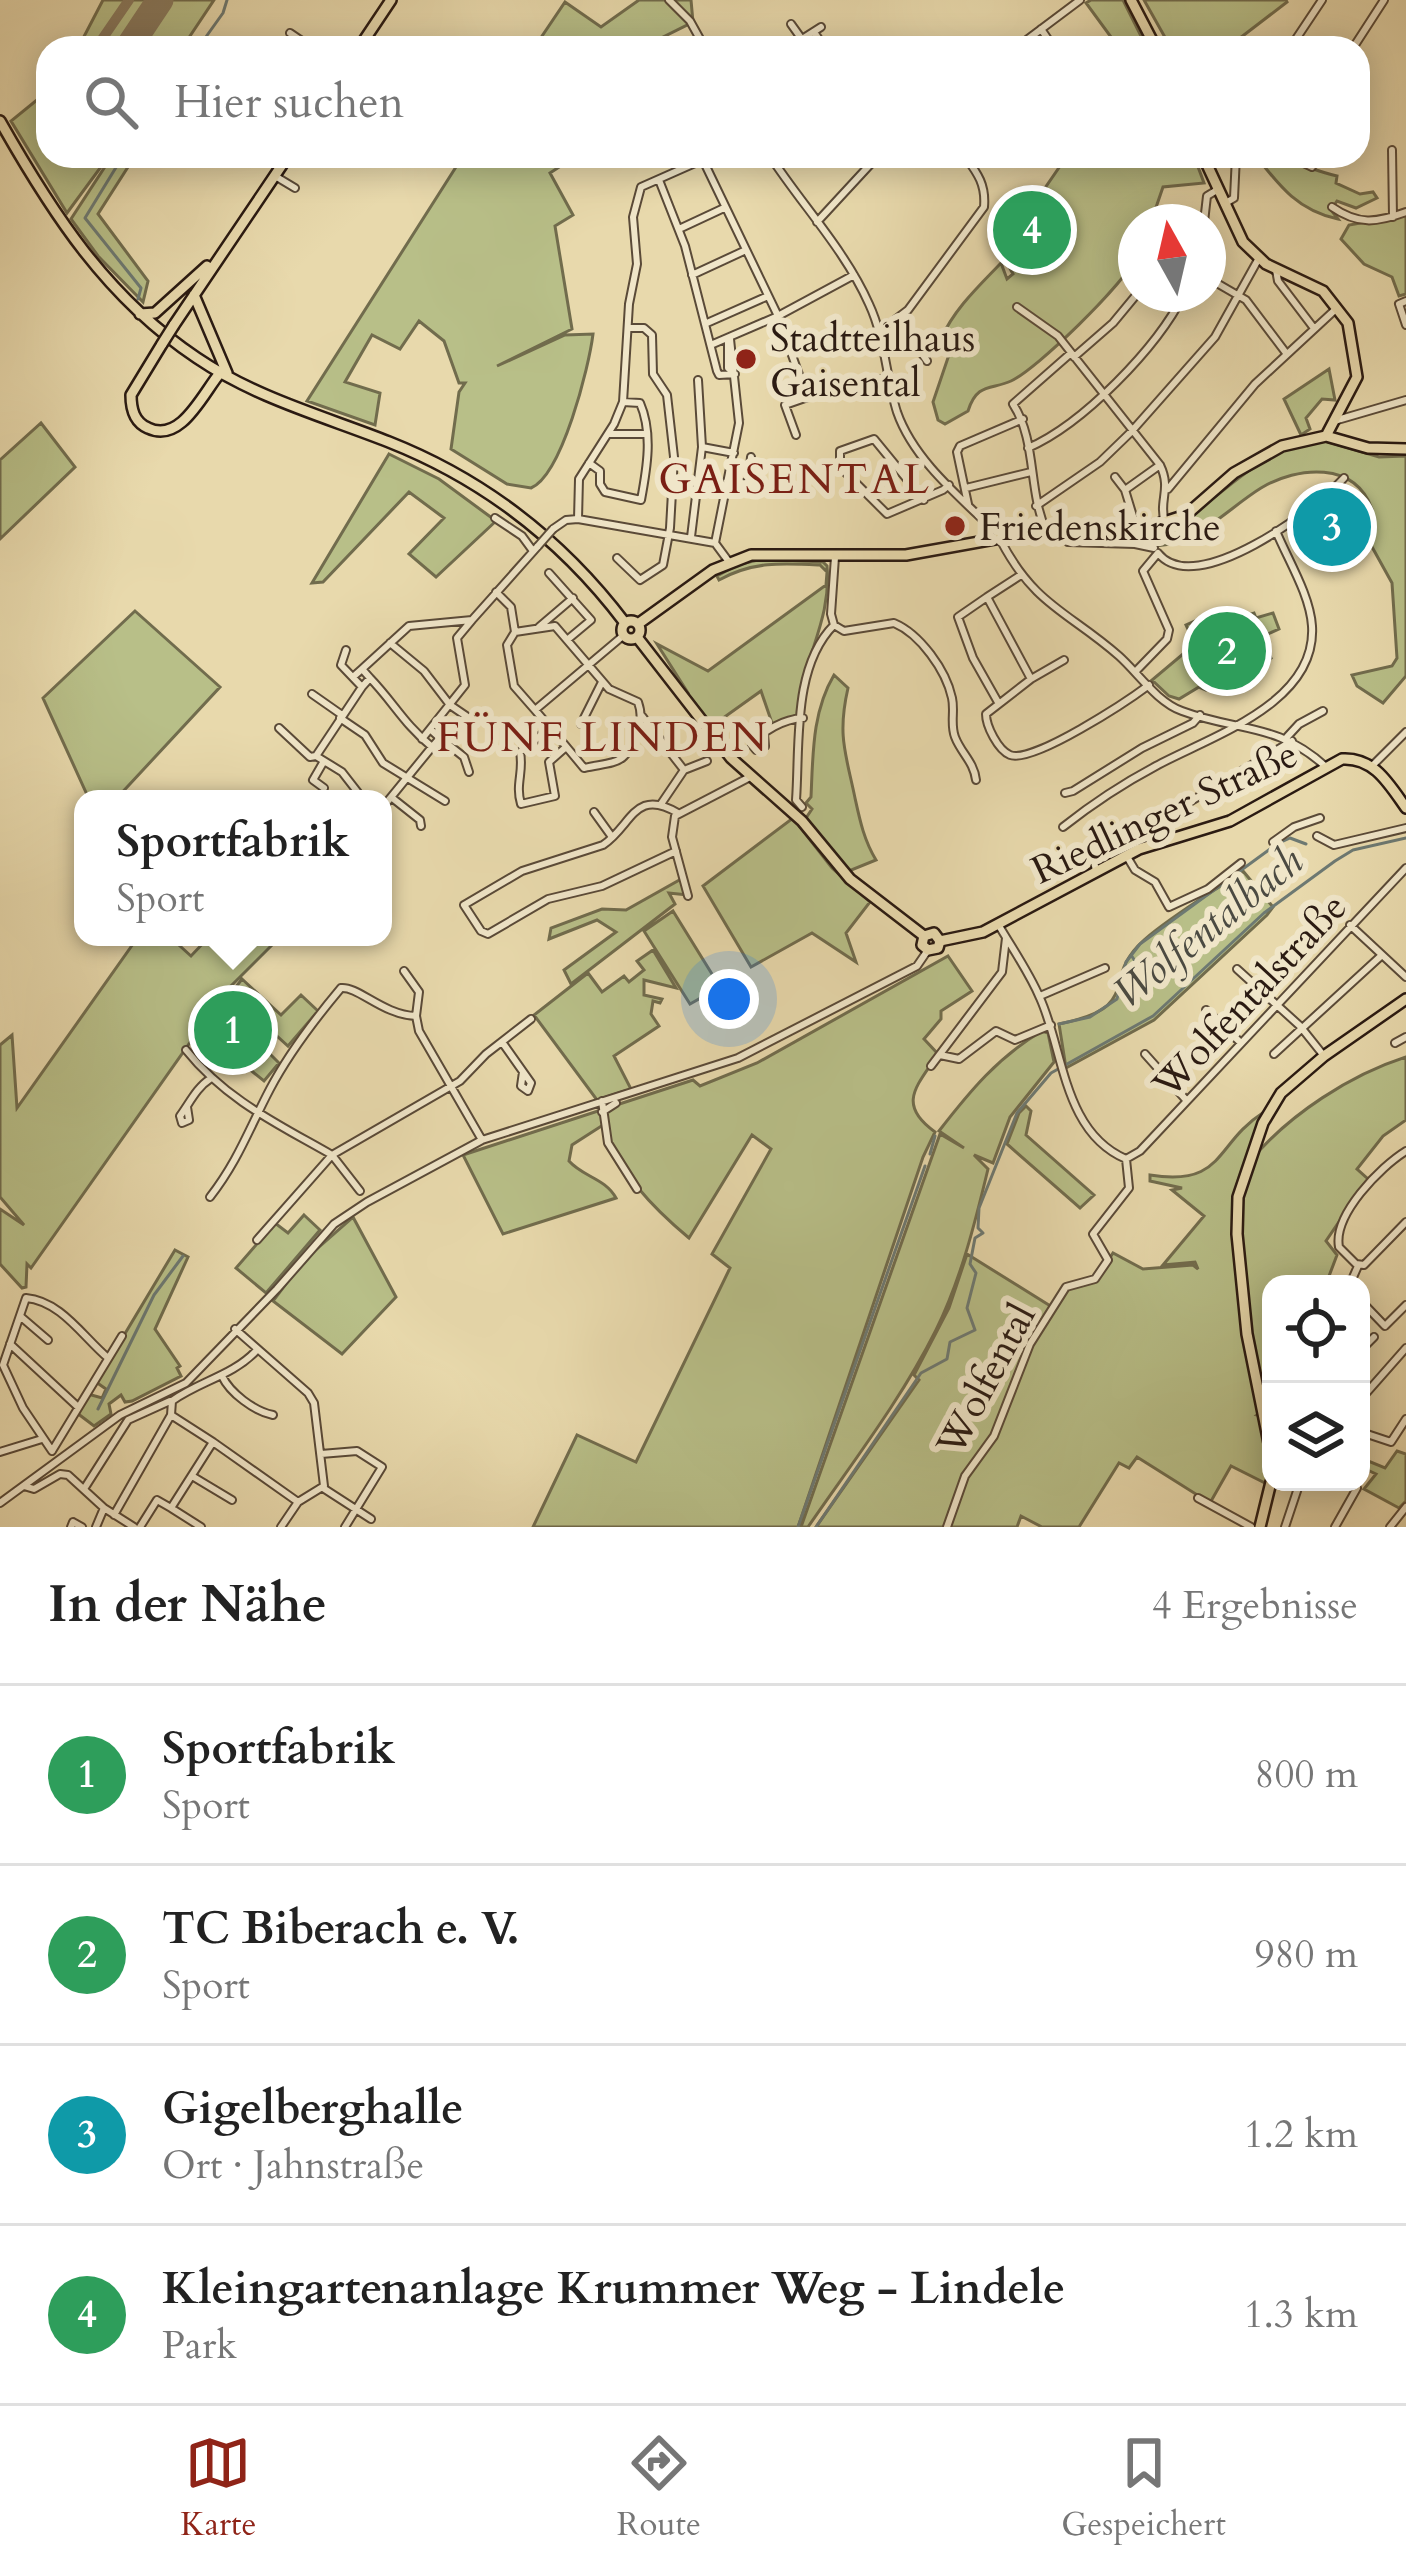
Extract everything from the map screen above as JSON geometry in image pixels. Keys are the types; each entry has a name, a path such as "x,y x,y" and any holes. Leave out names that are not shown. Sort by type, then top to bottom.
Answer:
{"main road":[{"path":"366,36 391,0"},
{"path":"1131,0 1150,36"},
{"path":"0,122 62,225 101,275 140,314 235,381 295,409 420,455 494,495 575,564 725,752 802,820 850,879 924,935 934,933 940,940"},
{"path":"220,373 187,419 171,430 150,430 135,417 130,403 134,387 280,168"},
{"path":"1208,168 1224,204"},
{"path":"1226,208 1243,242 1259,258 1323,291 1348,322 1358,366 1331,437"},
{"path":"140,314 154,313 220,255"},
{"path":"194,295 220,363 235,381"},
{"path":"194,356 205,375 201,395"},
{"path":"629,628 728,562 767,553 906,555 1046,530 1142,527 1186,514 1234,472 1261,456 1331,437 1368,448 1406,449"},
{"name":"Riedlinger Straße","path":"928,950 938,948 940,940 968,938 998,924 1156,842 1230,821 1326,767 1350,758 1372,766"},
{"path":"1372,766 1405,799"},
{"path":"924,935 922,944 928,950"},
{"path":"1262,1408 1247,1334 1238,1197 1271,1106 1294,1079 1406,999"},
{"path":"1256,1527 1268,1491"}],"street":[{"path":"669,0 699,36"},
{"path":"1032,36 1080,0"},
{"path":"1298,36 1322,0"},
{"path":"1361,36 1384,0"},
{"path":"791,24 811,34"},
{"path":"1041,29 1046,36"},
{"path":"290,33 294,36"},
{"path":"1392,150 1393,217"},
{"path":"578,519 578,488 623,402 637,264 633,217 641,187 685,168"},
{"path":"711,168 778,316 807,397"},
{"path":"779,168 854,274 880,332 906,433 999,537 1021,574 1052,608 1136,671 1175,709 1290,739 1326,767"},
{"path":"817,222 867,168"},
{"path":"880,332 899,319 984,207 981,178 974,168"},
{"path":"1224,204 1234,199 1235,168"},
{"path":"267,187 292,187 275,176"},
{"path":"659,180 679,229 719,375 735,374"},
{"path":"1206,204 1207,196 1218,189"},
{"path":"679,229 726,207"},
{"path":"1332,207 1350,220 1406,212"},
{"path":"692,275 746,250"},
{"path":"1036,506 1100,462 1132,432 1215,337 1259,258"},
{"path":"1276,270 1278,281 1313,327"},
{"path":"713,344 778,316 854,274"},
{"path":"1226,288 1241,296 1286,353"},
{"path":"707,323 768,296"},
{"path":"1406,302 1399,304 1406,325"},
{"path":"1017,307 1058,336 1160,465 1168,489"},
{"path":"1165,523 1162,512 1168,489 1205,440 1286,353 1339,308"},
{"path":"1046,530 1036,506 1023,419 1013,404 1122,312"},
{"path":"1028,448 1077,416 1151,344 1172,312"},
{"path":"899,319 927,361"},
{"path":"617,558 631,575 645,578 663,565 670,533 674,454 667,395 653,374 652,334 644,328 629,328"},
{"path":"715,543 739,412 730,339"},
{"path":"796,435 785,405 890,377"},
{"path":"691,537 702,447 698,380"},
{"path":"1334,421 1406,400"},
{"path":"623,402 640,403 644,434"},
{"path":"968,505 957,452 960,446 1023,419"},
{"path":"589,463 600,471 605,492 641,500 648,437 608,434"},
{"path":"923,500 874,440 840,451 840,467 881,511 894,513 923,500 949,485"},
{"path":"702,447 734,453"},
{"path":"727,482 748,484 752,457"},
{"path":"1125,490 1160,465"},
{"path":"966,488 1031,472"},
{"path":"1115,477 1156,550 1165,562 1175,565 1200,565 1272,537 1344,478"},
{"path":"495,518 536,548"},
{"path":"422,739 465,685 458,638 566,520 715,543 728,562"},
{"path":"1063,827 1156,766 1238,727 1289,687 1312,635 1312,622 1276,531"},
{"path":"1068,542 1135,544 1156,550"},
{"path":"1136,671 1169,630 1143,571 1156,550"},
{"path":"835,556 830,614 834,625 844,631 894,623 922,646 948,688 956,741 974,767 976,780"},
{"path":"549,573 591,620 567,640"},
{"path":"999,704 979,673 958,617 1021,574"},
{"path":"496,592 511,607 515,632 507,645 514,686 584,769 622,760 631,752 642,716"},
{"path":"987,596 1031,679"},
{"path":"515,632 552,622 573,598"},
{"path":"353,677 410,626 472,620"},
{"path":"552,622 609,689 636,699 642,716 684,770"},
{"path":"802,807 796,800 810,664 834,625"},
{"path":"535,710 629,628"},
{"path":"390,643 424,671 450,705 472,720"},
{"path":"346,650 341,665 362,687"},
{"path":"1064,660 986,714 985,722 1006,752 1018,755 1095,722 1149,685"},
{"path":"362,669 386,695 404,725 433,747"},
{"path":"324,788 309,780 341,716 370,678"},
{"path":"581,724 602,682"},
{"path":"312,694 365,735 383,763 445,801"},
{"path":"1096,871 1094,862 1102,854 1290,739 1299,724 1323,711"},
{"path":"1065,793 1200,715"},
{"path":"764,734 802,718"},
{"path":"278,728 298,742 301,751 341,772 356,790"},
{"path":"430,730 464,757 469,772"},
{"path":"554,732 520,752 521,804 555,796 549,762 566,747"},
{"path":"1372,766 1406,732"},
{"path":"392,796 440,738"},
{"path":"661,804 684,770 706,760"},
{"path":"688,896 672,829 678,812 752,774"},
{"path":"392,798 420,820 421,826"},
{"path":"676,851 602,886 548,899 488,934 464,905 522,871 613,838 625,818 645,806 661,804 678,812"},
{"path":"594,812 613,838"},
{"path":"1273,842 1294,827 1316,826 1334,845 1406,828"},
{"path":"1126,855 1135,870 1155,882 1169,907 1210,888 1241,863"},
{"name":"Wolfentalstraße","path":"1128,1159 1406,868"},
{"path":"998,924 1040,996 1066,1087 1112,1152 1128,1159"},
{"path":"1350,925 1406,976"},
{"path":"931,1066 1002,972 1006,938"},
{"path":"0,1503 120,1415 180,1387 285,1280 323,1234 350,1212 482,1140 726,1062 916,966 928,950"},
{"path":"1274,1054 1382,955"},
{"path":"1040,996 1106,968"},
{"path":"1237,969 1324,1056"},
{"path":"404,971 419,992 419,1031 482,1140"},
{"path":"210,1197 234,1166 298,1044 341,988 352,987 390,1012 416,1016"},
{"path":"1206,1010 1241,1043"},
{"path":"257,1240 332,1155 450,1085 531,1019"},
{"path":"939,1054 959,1059 996,1030 1015,1040 1052,1028"},
{"path":"1395,1043 1406,1037"},
{"path":"502,1042 524,1072"},
{"path":"186,1051 210,1079 259,1114 332,1155 360,1191"},
{"path":"1145,1054 1186,1101"},
{"path":"187,1107 210,1079"},
{"path":"602,1101 608,1143 637,1189"},
{"path":"602,1112 616,1103"},
{"path":"1359,1265 1339,1246 1338,1231 1372,1179 1406,1151"},
{"name":"Wolfental","path":"947,1527 964,1476 999,1428 1035,1335 1066,1287 1094,1279 1108,1260 1093,1234 1129,1188 1128,1159"},
{"path":"1354,1275 1406,1222"},
{"path":"52,1450 4,1368 26,1298 47,1303 108,1358"},
{"path":"1370,1310 1385,1326 1406,1305"},
{"path":"20,1316 48,1340"},
{"path":"235,1329 312,1398 323,1488"},
{"path":"52,1462 52,1450 122,1336"},
{"path":"1370,1341 1374,1337"},
{"path":"9,1343 78,1406"},
{"path":"1370,1389 1406,1348"},
{"path":"84,1489 128,1420 172,1401 192,1386 223,1376 256,1351"},
{"path":"223,1376 229,1388 273,1415"},
{"path":"114,1515 171,1415 172,1401"},
{"path":"171,1415 298,1502"},
{"path":"1370,1435 1391,1442 1406,1419"},
{"path":"0,1452 42,1438"},
{"path":"172,1506 213,1442"},
{"path":"322,1454 357,1451 382,1467 345,1527"},
{"path":"23,1485 34,1489 62,1474 137,1527 157,1500 200,1527"},
{"path":"192,1476 232,1500"},
{"path":"280,1527 298,1502 323,1488"},
{"path":"323,1488 371,1519"},
{"path":"1285,1527 1297,1491"},
{"path":"1335,1527 1355,1491"},
{"path":"1198,1498 1256,1527"},
{"path":"1390,1527 1406,1507"},
{"path":"96,1527 104,1508"},
{"path":"71,1527 73,1522 82,1527"}],"green space":[{"path":"103,0 147,0 147,9 128,36 84,36"},
{"path":"169,0 214,0 190,36 145,36"},
{"path":"639,0 691,0 693,22 665,36 542,36 565,2 601,27"},
{"path":"1123,0 1141,36 1110,36 1086,3"},
{"path":"1144,0 1287,2 1243,36 1164,36"},
{"path":"36,101 36,162 11,121"},
{"path":"40,168 100,168 67,213"},
{"path":"104,168 127,168 98,214 148,281 143,302 98,256 71,219"},
{"path":"455,168 558,168 550,173 573,215 555,226 572,329 497,366 565,335 593,334 580,394 563,442 542,479 531,488 507,484 451,449 459,392 465,383 459,383 444,341 419,321 400,349 372,335 345,382 380,393 375,425 307,401"},
{"path":"1059,168 1198,168 1204,183 1163,187 1157,204 1118,204 1118,282 1023,373 981,391 968,411 945,424 938,420 933,402 953,343 941,339 960,308 1001,263 1007,279 1013,274 1001,252"},
{"path":"1265,168 1312,168 1337,176 1336,183 1360,194 1373,192 1377,198 1356,208 1337,201 1331,210 1338,219 1312,210"},
{"path":"1406,215 1406,294 1399,296 1392,277 1364,264 1341,239 1349,225"},
{"path":"1329,369 1335,400 1322,399 1306,418 1310,429 1301,435 1284,399"},
{"path":"41,423 75,467 0,539 0,460"},
{"path":"1325,441 1379,457 1406,456 1406,676 1383,703 1357,686 1352,675 1392,666 1397,658 1392,583 1361,527 1361,516 1372,509 1353,482 1324,472 1292,475 1261,488 1186,539 1156,546 1151,533 1197,510 1275,454"},
{"path":"389,454 439,479 496,521 436,577 409,554 444,518 409,492 323,582 312,583"},
{"path":"762,559 823,562 827,566 827,572 820,565 768,565 719,580 717,576"},
{"path":"827,572 825,605 798,714 773,726 761,691 712,726 684,695 688,693 657,644 708,671 826,585"},
{"path":"135,611 220,687 124,790 85,790 43,698"},
{"path":"1213,613 1219,624 1254,613 1256,618 1273,613 1279,629 1261,637 1271,658 1206,690 1199,687 1179,699 1169,696 1152,680 1195,644 1186,625"},
{"path":"834,675 848,688 843,719 846,757 863,830 876,860 849,871 806,818 812,809 806,803 811,797 818,719"},
{"path":"793,818 832,868 870,902 846,933 856,962 812,933 751,967 703,886"},
{"path":"1243,871 1273,907 1267,915 1154,1020 1066,1068 1059,1024 1103,1009 1144,940"},
{"path":"683,878 688,895 669,893 675,904 571,984 564,970 616,932 597,920 549,939 551,928 602,909 626,910"},
{"path":"673,911 720,987 690,1004 644,931"},
{"path":"132,946 180,946 191,956 200,946 271,946 227,990 31,1268 27,1264 26,1287 22,1288 0,1264 0,1209 24,1225 0,1197 0,1045 12,1035 17,1108"},
{"path":"653,950 676,988 644,980 644,995 662,999 653,1001 651,1014 659,1026 614,1056 631,1089 597,1100 534,1015 588,973 602,992 624,976 629,982 644,970 637,961"},
{"path":"948,956 972,991 941,1011 941,1019 924,1039 938,1054 918,1085 913,1103 935,1132 798,1527 533,1527 577,1435 636,1462 730,1268 712,1254 771,1149 752,1135 689,1238 638,1188 617,1158 603,1125 572,1145 569,1161 616,1198 503,1234 463,1155 693,1080 700,1086 757,1063"},
{"path":"242,979 281,1015 301,995 318,1011 288,1046 267,1027 256,1038 248,1031 242,1036 254,1055 263,1047 279,1063 264,1081 202,1031"},
{"path":"1042,1031 1048,1033 1054,1062 1010,1117 993,1163 974,1155 988,1169 960,1271 936,1330 875,1431 808,1527 801,1527 940,1134 964,1148 939,1131 986,1076"},
{"path":"1406,1057 1406,1120 1383,1136 1357,1169 1368,1179 1326,1241 1337,1255 1329,1275 1262,1275 1262,1383 1240,1267 1243,1183 1237,1204 1235,1261 1262,1411 1257,1415 1262,1416 1262,1482 1231,1466 1210,1503 1137,1457 1129,1468 1119,1463 1079,1527 1042,1527 1021,1516 1017,1527 816,1527 919,1380 914,1375 949,1308 967,1254 1052,1307 1030,1342 1001,1425 1032,1344 1066,1288 1096,1279 1113,1253 1143,1269 1193,1265 1198,1269 1195,1262 1163,1265 1204,1216 1172,1190 1182,1188 1150,1181 1150,1175 1174,1177 1206,1169 1264,1112 1252,1159 1322,1098"},
{"path":"1026,1106 1031,1111 1026,1135 1094,1195 1080,1208 1007,1144"},
{"path":"304,1215 320,1230 266,1293 236,1268 275,1223 288,1233"},
{"path":"353,1217 396,1297 342,1354 273,1301 304,1260"},
{"path":"175,1250 188,1257 155,1329 180,1366 181,1376 132,1401 125,1402 121,1395 109,1404 111,1414 94,1426 77,1413 88,1394 102,1398 106,1389 96,1382"},
{"path":"1397,1451 1406,1454 1406,1501 1399,1508 1368,1491 1376,1474 1370,1471 1370,1462 1385,1468"}],"waterway":[{"path":"207,36 227,0"},
{"path":"116,168 85,218 141,288 138,299"},
{"name":"Wolfentalbach","path":"1059,1024 1090,1017 1117,999 1126,962 1140,944 1277,844 1290,838 1306,844"},
{"name":"Wolfentalbach","path":"816,1527 921,1373 947,1359 950,1342 975,1330 967,1308 976,1273 970,1264 975,1238 983,1233 978,1228 979,1208 1017,1113 1051,1073 1153,1016 1264,913 1335,861 1353,850 1406,838"},
{"name":"Wolfentalbach","path":"1125,971 1139,967 1131,955"},
{"path":"930,1154 935,1136"},
{"path":"798,1527 925,1166"},
{"path":"98,1409 154,1295 183,1256"}],"taxiway":[{"path":"104,36 129,0"}],"runway":[{"path":"136,36 160,0"}],"place":[{"name":"Kleingartenanlage Krummer Weg - Lindele","path":"1032,230"},
{"name":"Stadtteilhaus Gaisental","path":"746,359"},
{"name":"Friedenskirche","path":"955,526"},
{"name":"Gigelberghalle","path":"1332,527"},
{"name":"TC Biberach e. V.","path":"1227,651"},
{"name":"Sportfabrik","path":"233,1030"}],"district":[{"name":"GAISENTAL","path":"795,478"},
{"name":"FÜNF LINDEN","path":"603,736"}]}
